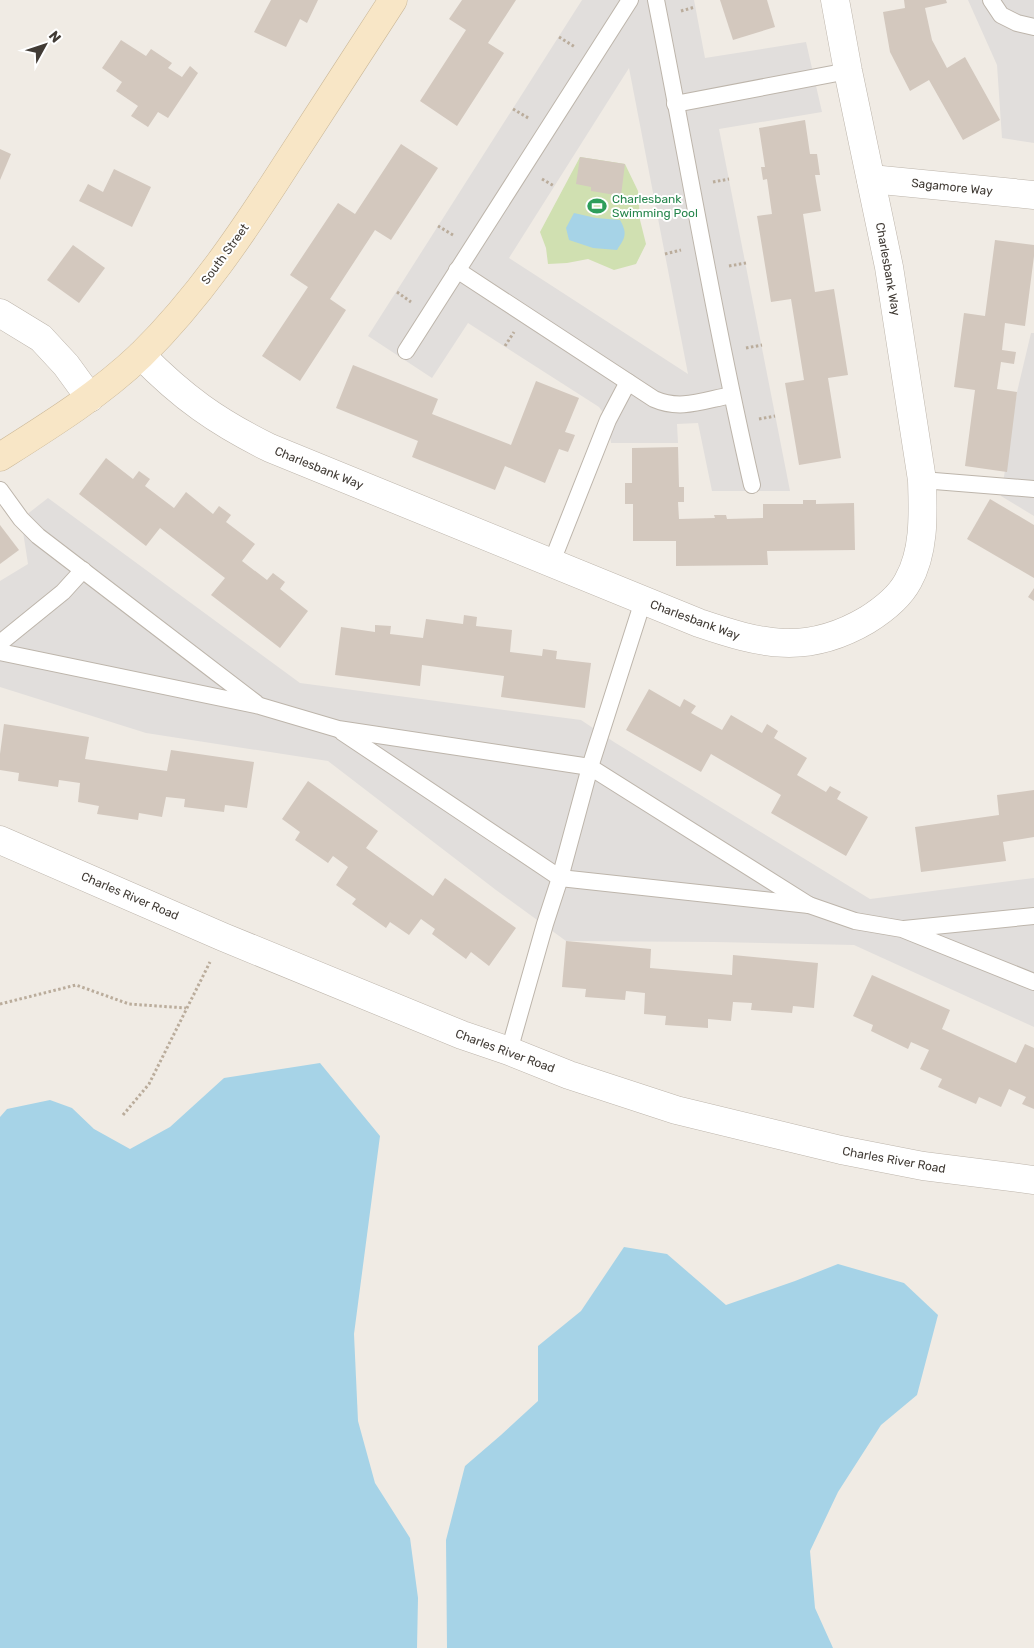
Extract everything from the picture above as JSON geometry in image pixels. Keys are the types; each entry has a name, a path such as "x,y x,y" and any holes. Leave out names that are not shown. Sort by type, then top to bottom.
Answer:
{"main road":[{"name":"South Street","path":"0,457 90,398 140,355 172,322 229,251 393,0"}],"street":[{"name":"Charlesbank Way","path":"140,355 187,398 244,435 270,448 550,564 707,626 741,637 769,642 797,642 818,640 839,634 878,613 891,603 908,581 920,543 923,516 922,480 889,268 835,0"},
{"name":"Sagamore Way","path":"871,179 1034,195"},
{"path":"0,313 41,338 66,365 90,398"},
{"name":"Charles River Road","path":"0,840 223,937 462,1035 569,1075 676,1110 760,1132 923,1166 1034,1180"}],"lane":[{"path":"406,351 630,0"},
{"path":"656,0 732,395 752,485"},
{"path":"991,0 1000,15 1034,28"},
{"path":"675,104 848,71"},
{"path":"457,270 654,399 666,404 686,405 732,395"},
{"path":"550,564 608,420 628,382"},
{"path":"922,480 1034,489"},
{"path":"0,490 29,528 260,706"},
{"path":"0,643 63,592 82,570"},
{"path":"509,1051 560,878 590,767 643,601"},
{"path":"0,652 260,706 338,729 590,767 809,905"},
{"path":"338,729 560,878 809,905 855,921 902,929 1034,982"},
{"path":"902,929 1034,916"}],"path":[{"path":"123,1115 149,1084 223,937"},
{"path":"0,1004 76,985 129,1004 186,1008"}],"green space":[{"name":"Charlesbank Swimming Pool","path":"580,157 625,164 638,191 640,220 646,244 636,264 614,270 588,259 548,264 546,248 540,232"}],"shaded area":[{"path":"582,0 694,0 705,58 806,42 822,112 719,129 790,491 712,491 698,423 677,424 678,443 611,443 608,420 599,407 468,323 432,378 368,336","holes":["629,68 688,374 509,258"]},
{"path":"968,0 1034,0 1034,143 1002,138 997,65"},
{"path":"1031,333 1034,333 1034,516 1001,496 1017,392"},
{"path":"48,498 300,683 581,720 870,899 1034,878 1034,1027 854,945 566,941 496,890 328,761 146,733 0,687 0,581 28,564 21,519"}],"water":[{"name":"Charlesbank Swimming Pool","path":"574,213 596,218 620,220 625,232 617,250 593,248 569,240 566,228"},
{"path":"320,1063 380,1136 354,1334 358,1421 375,1483 410,1538 418,1598 417,1648 0,1648 0,1117 7,1109 50,1100 72,1108 94,1129 130,1149 170,1127 224,1078"},
{"path":"624,1247 667,1254 726,1305 838,1264 904,1283 938,1315 917,1395 881,1425 838,1492 810,1551 815,1608 833,1648 447,1648 446,1540 465,1466 538,1401 538,1346 581,1311"}],"building":[{"path":"271,0 318,0 307,23 300,19 286,47 254,32"},
{"path":"462,0 516,0 488,43 504,53 457,126 420,101 466,30 449,19"},
{"path":"720,0 767,0 775,27 733,40"},
{"path":"904,0 946,0 947,3 925,8 932,40 947,68 965,57 1000,120 963,140 929,80 910,91 890,52 883,12 905,8"},
{"path":"121,40 146,56 151,49 172,63 168,68 182,77 190,66 198,73 168,118 158,112 148,127 131,116 138,106 116,91 122,82 102,68"},
{"path":"805,120 810,154 817,154 820,175 815,175 821,211 803,214 815,292 834,289 848,375 828,378 841,458 799,465 785,383 804,380 791,299 771,302 757,216 772,214 767,179 763,180 761,167 765,167 759,128"},
{"path":"401,144 438,168 391,240 375,230 330,299 346,310 300,381 262,356 308,287 290,275 338,203 355,214"},
{"path":"0,149 11,154 0,180"},
{"path":"580,157 625,164 621,196 591,191 591,187 576,184"},
{"path":"114,169 151,187 132,227 79,201 88,184 103,192"},
{"path":"995,240 1034,245 1025,326 1005,323 1002,350 1016,352 1014,364 1001,362 997,389 1017,392 1007,472 965,466 975,390 954,387 964,313 985,316"},
{"path":"73,245 105,268 79,303 47,280"},
{"path":"353,365 438,399 432,414 511,445 536,381 579,398 565,432 575,435 568,452 559,449 545,483 505,466 495,490 412,457 418,441 336,408"},
{"path":"678,447 679,487 684,487 684,502 678,502 679,519 715,518 714,515 726,515 727,519 763,518 763,504 803,504 803,500 816,500 816,504 854,503 855,550 767,551 768,565 676,566 676,541 633,541 633,504 625,504 625,483 632,483 632,448"},
{"path":"106,458 133,479 139,471 150,479 145,486 174,508 186,492 213,514 219,506 231,515 226,522 255,544 242,561 267,580 273,573 285,582 280,589 308,611 280,648 211,595 225,578 160,528 146,546 79,494"},
{"path":"990,499 1034,525 1034,578 967,539"},
{"path":"0,525 19,550 0,564"},
{"path":"1034,588 1034,601 1028,597"},
{"path":"464,615 477,617 476,626 512,630 510,652 542,656 543,649 557,651 556,659 591,663 585,708 501,697 504,676 422,665 420,686 335,675 341,627 375,632 375,625 391,626 390,634 423,638 426,619 463,624"},
{"path":"649,689 680,707 684,699 696,706 691,713 722,730 731,715 762,733 767,724 778,731 774,738 807,758 797,775 826,792 830,786 841,792 837,799 868,817 846,856 771,813 781,795 711,754 701,772 626,730"},
{"path":"4,724 89,737 85,759 167,771 171,750 254,762 247,808 225,805 224,812 184,807 185,799 166,797 162,817 139,813 138,820 97,814 99,806 78,802 80,783 59,780 58,787 18,781 19,773 0,770"},
{"path":"308,781 378,831 366,848 433,896 445,878 516,928 489,966 471,952 466,959 432,934 435,929 421,919 409,935 390,922 386,928 352,904 356,899 336,885 348,867 333,856 328,863 295,840 300,832 282,819"},
{"path":"1034,790 1034,837 1003,842 1006,861 921,872 915,827 999,815 997,795"},
{"path":"566,941 651,949 650,968 732,975 733,955 818,963 814,1008 793,1006 792,1013 751,1010 752,1003 733,1002 731,1021 708,1019 708,1028 665,1025 666,1016 644,1014 645,993 626,991 625,1000 585,997 586,989 562,987"},
{"path":"872,975 950,1010 942,1029 1016,1063 1025,1044 1034,1048 1034,1109 1022,1104 1026,1097 1009,1089 1001,1107 979,1097 976,1104 938,1087 942,1079 920,1069 929,1050 911,1042 908,1049 871,1031 873,1025 853,1016"}],"place":[{"name":"Charlesbank Swimming Pool","path":"597,206"}]}
